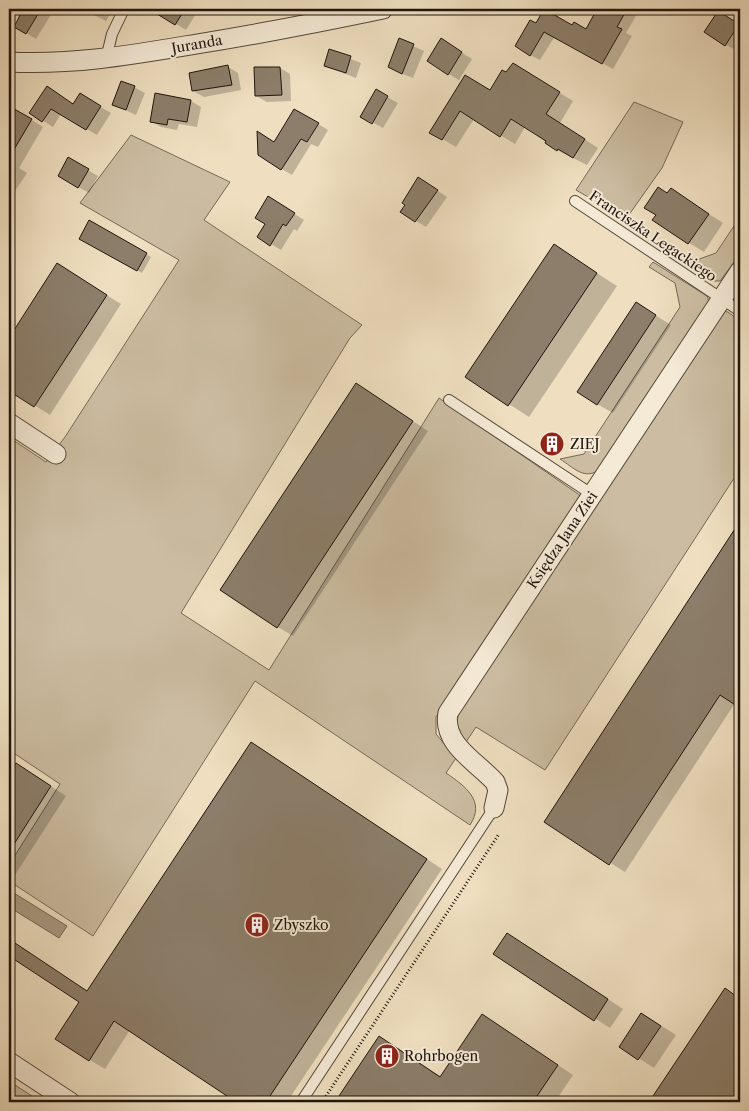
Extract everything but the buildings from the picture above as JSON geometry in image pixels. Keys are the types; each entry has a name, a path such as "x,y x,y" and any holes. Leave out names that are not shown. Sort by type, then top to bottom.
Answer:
{"street":[{"name":"Juranda","path":"9,62 62,64 106,59 291,28 383,9"},
{"name":"Księdza Jana Ziei","path":"494,808 498,790 495,782 453,741 446,722 448,713 740,271"},
{"path":"9,423 56,454"},
{"path":"9,1062 70,1102"}],"lane":[{"path":"106,59 112,34 124,9"},
{"name":"Franciszka Legackiego","path":"576,201 740,311"},
{"path":"448,400 593,495"},
{"path":"301,1102 494,808"}],"path":[{"path":"322,1102 500,834"}],"shaded area":[{"path":"634,102 683,122 662,168 626,219 576,190"},
{"path":"131,135 230,182 204,220 362,325 350,338 181,613 269,670 439,398 581,496 436,717 436,734 456,758 446,773 466,789 474,801 476,809 470,825 255,681 93,936 9,881 9,865 60,784 9,750 9,446 13,440 46,462 65,437 179,260 80,203"},
{"path":"740,217 740,254 720,281 714,281 677,259 679,255 691,262 716,253"},
{"path":"653,262 707,296 710,304 600,469 589,474 580,472 560,459 584,454 680,307 675,283 649,267"},
{"path":"722,311 728,312 740,321 740,469 545,770 476,727 466,742 458,729 459,713"},
{"path":"9,890 67,926 59,938 9,907"},
{"path":"9,1081 41,1102 9,1102"}],"place":[{"name":"ZIEJ","path":"552,444"},
{"name":"Zbyszko","path":"257,925"},
{"name":"Rohrbogen","path":"387,1056"}]}
